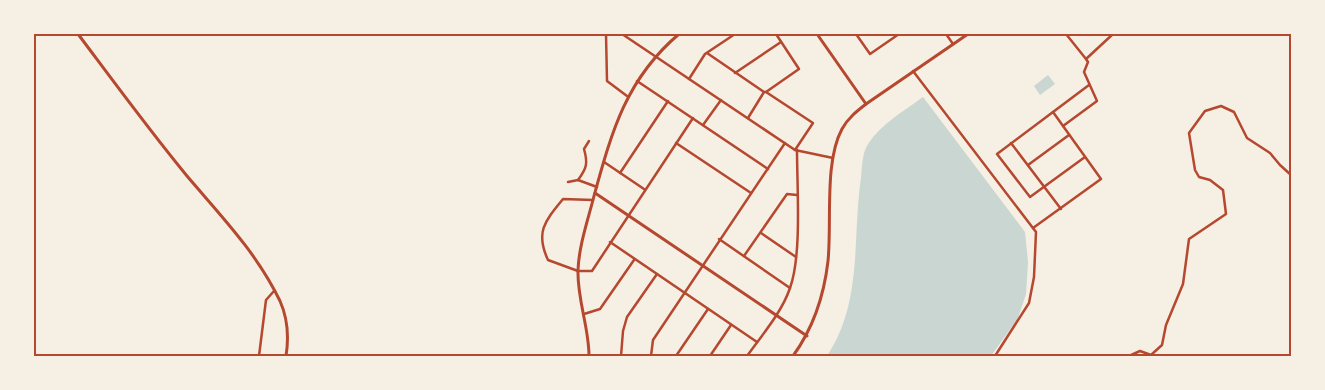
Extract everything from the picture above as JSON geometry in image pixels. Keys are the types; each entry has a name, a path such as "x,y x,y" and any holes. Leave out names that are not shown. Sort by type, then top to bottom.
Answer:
{"street":[{"path":"78,34 162,145 241,238 274,291 286,317 288,339 286,356"},
{"path":"606,34 607,82 628,96"},
{"path":"622,34 796,150 833,158"},
{"path":"589,356 579,291 578,271 581,248 612,132 637,81 656,57 679,34"},
{"path":"689,79 707,53 736,34"},
{"path":"748,118 765,92 800,69 776,34"},
{"path":"817,34 866,104"},
{"path":"856,34 870,54 899,34"},
{"path":"946,34 952,44"},
{"path":"793,356 807,336 817,313 825,276 833,158 842,128 852,115 866,104 968,34"},
{"path":"1063,126 1097,101 1084,72 1088,62 1067,35 1072,34"},
{"path":"1086,59 1113,34"},
{"path":"735,73 782,42"},
{"path":"707,53 813,123 796,150 796,257 790,288 775,315 747,356"},
{"path":"913,71 1036,232 1031,295 1021,318 995,356"},
{"path":"637,81 768,169"},
{"path":"1085,156 1030,197 997,154 1090,85"},
{"path":"703,125 720,100"},
{"path":"620,173 668,101"},
{"path":"1129,356 1140,351 1151,355 1162,345 1166,325 1183,284 1189,239 1226,214 1223,190 1210,180 1199,177 1195,170 1190,133 1205,111 1221,106 1234,112 1247,138 1270,153 1291,175"},
{"path":"1033,228 1101,179 1052,112"},
{"path":"593,200 563,199 544,222 541,242 548,260 578,271 592,271 627,214 694,118"},
{"path":"1028,165 1069,135"},
{"path":"578,180 588,162 584,149 589,141"},
{"path":"676,143 751,193"},
{"path":"651,356 653,340 785,143"},
{"path":"1011,143 1061,209"},
{"path":"604,162 644,189"},
{"path":"568,182 578,180 597,187"},
{"path":"595,193 807,336"},
{"path":"744,256 787,194 797,195"},
{"path":"761,233 796,257"},
{"path":"719,240 790,288"},
{"path":"610,242 757,342"},
{"path":"584,314 600,309 634,260"},
{"path":"621,356 623,331 627,317 657,274"},
{"path":"259,356 266,300 274,291"},
{"path":"676,356 708,309"},
{"path":"710,356 731,324"}],"shaded area":[{"path":"1048,75 1055,84 1040,95 1034,86"},
{"path":"923,97 1025,232 1028,262 1026,294 1018,318 991,356 827,356 846,314 851,292 863,156 868,144 879,130"}]}
